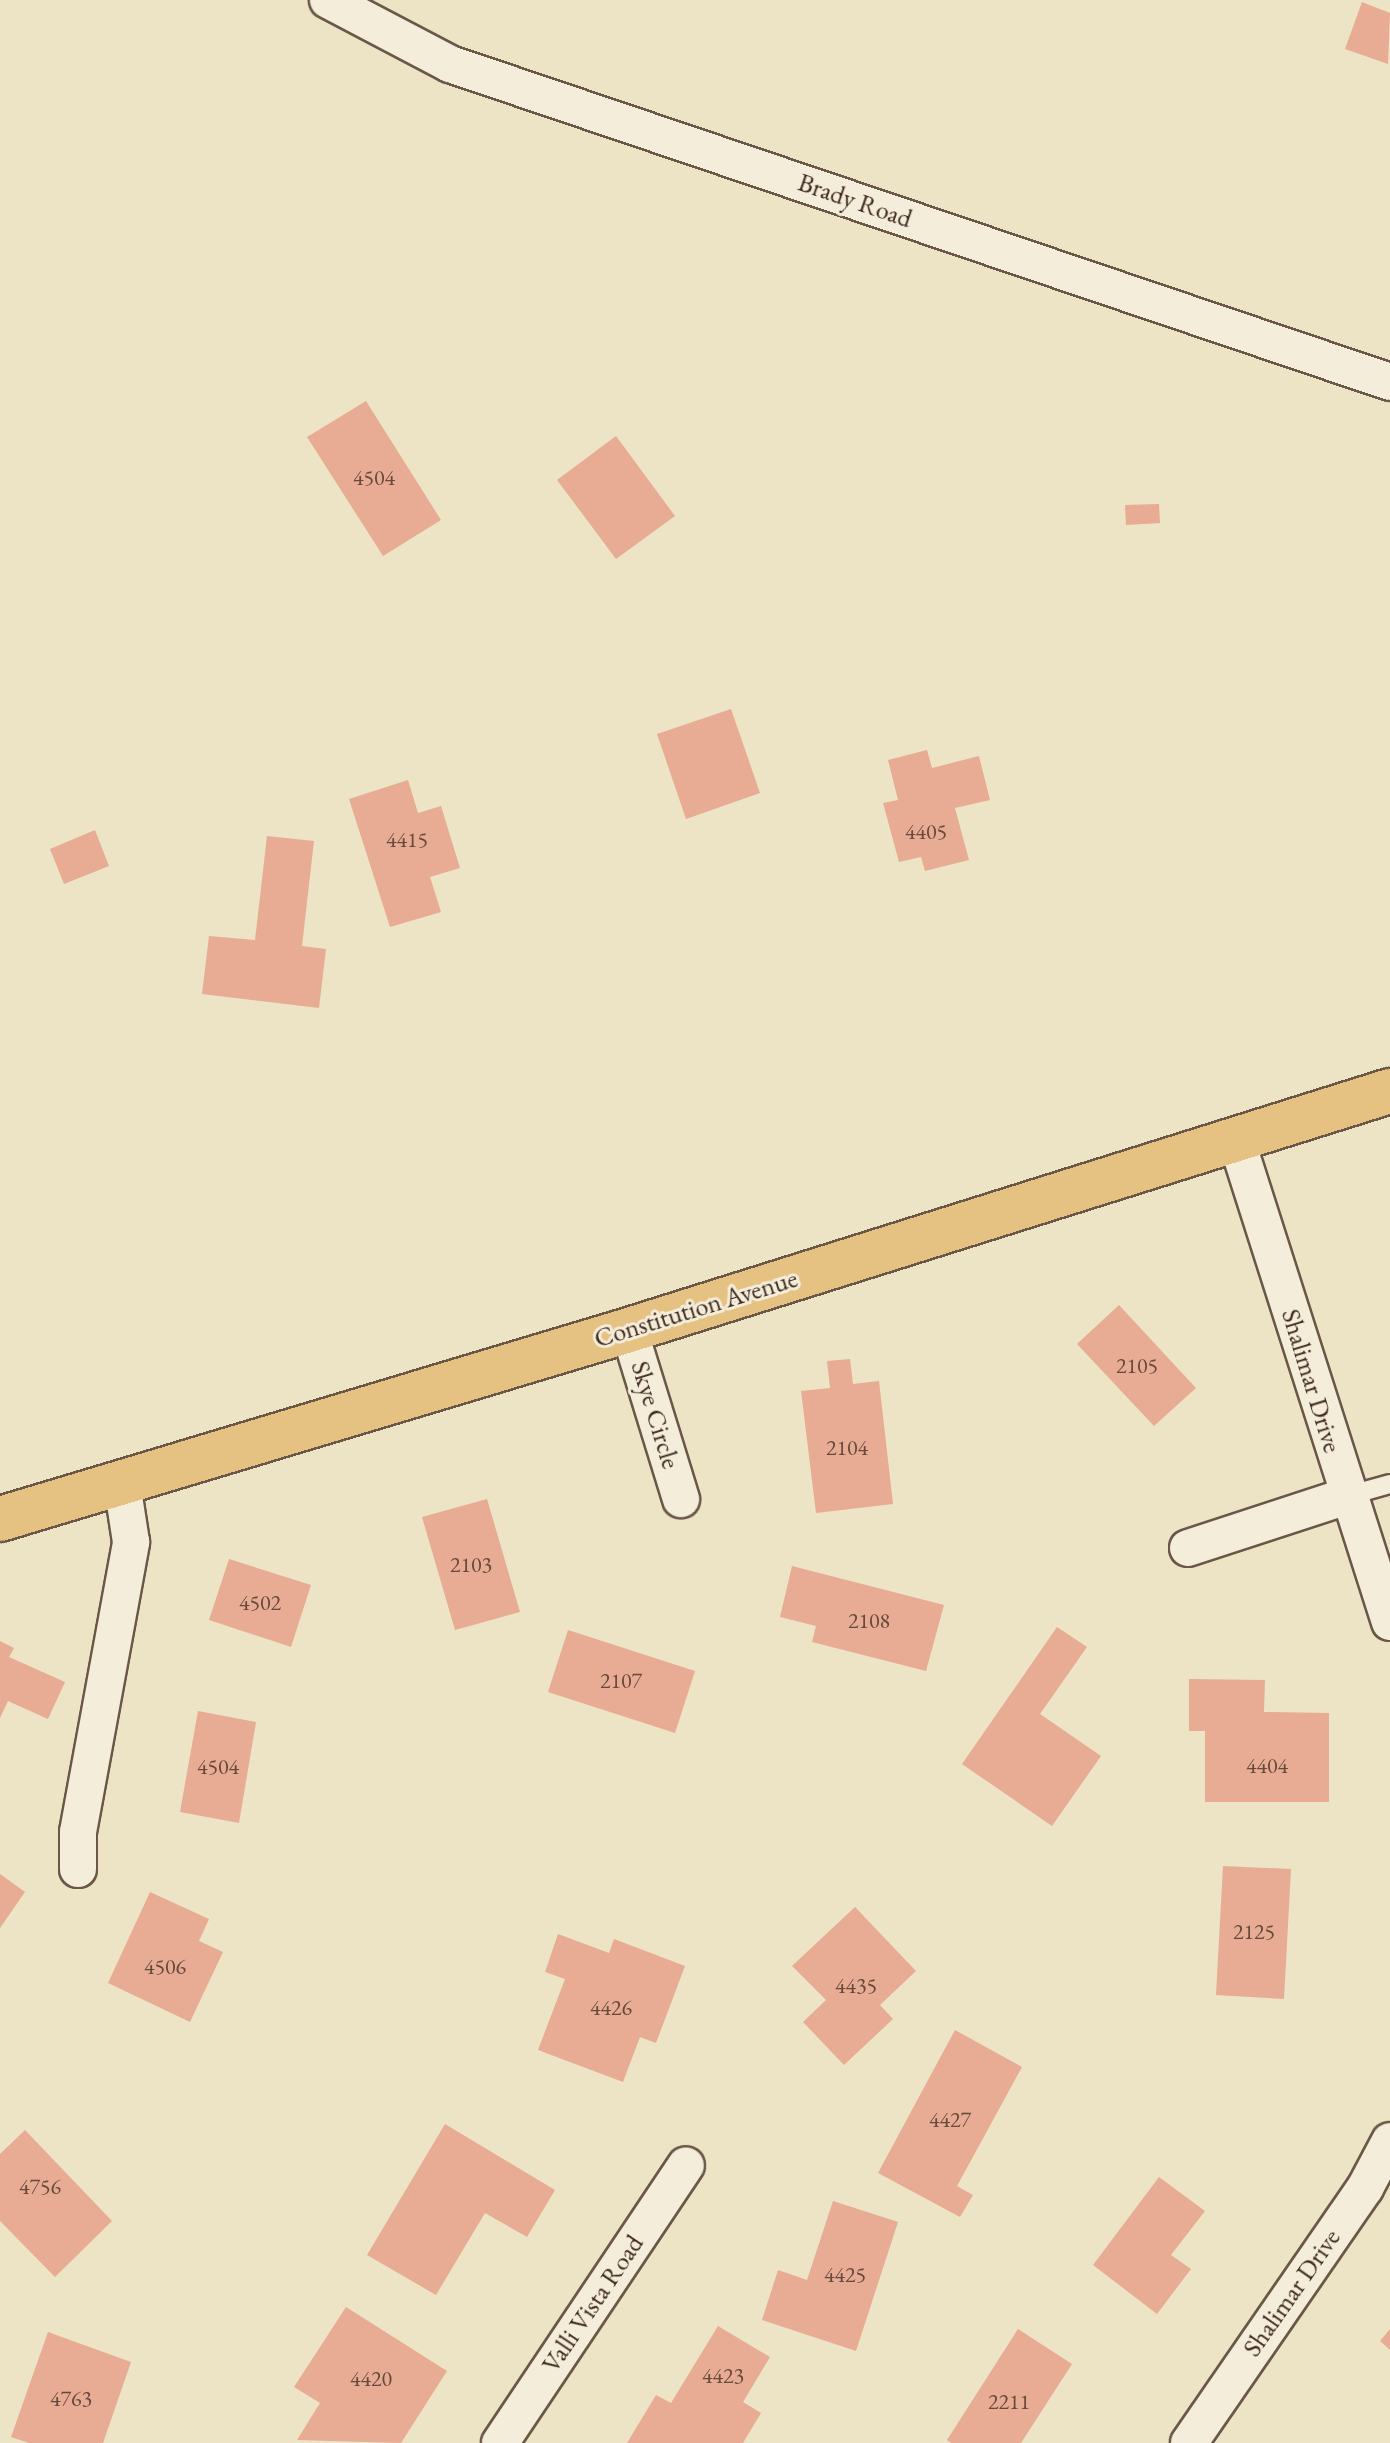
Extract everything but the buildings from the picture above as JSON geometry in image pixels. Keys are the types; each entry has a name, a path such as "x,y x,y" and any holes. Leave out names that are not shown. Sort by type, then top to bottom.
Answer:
{"main road":[{"name":"Constitution Avenue","path":"0,1519 629,1330 1390,1091"}],"street":[{"name":"Brady Road","path":"328,0 450,64 1390,382"},
{"name":"Shalimar Drive","path":"1236,1139 1347,1496 1390,1622"},
{"name":"Skye Circle","path":"629,1330 681,1499"},
{"path":"78,1869 78,1832 131,1542 122,1483"},
{"path":"1188,1548 1347,1496"},
{"name":"Shalimar Drive","path":"1189,2443 1365,2188 1390,2141"},
{"name":"Valli Vista Road","path":"500,2443 686,2165"}],"lane":[{"path":"1347,1496 1390,1484"}]}
